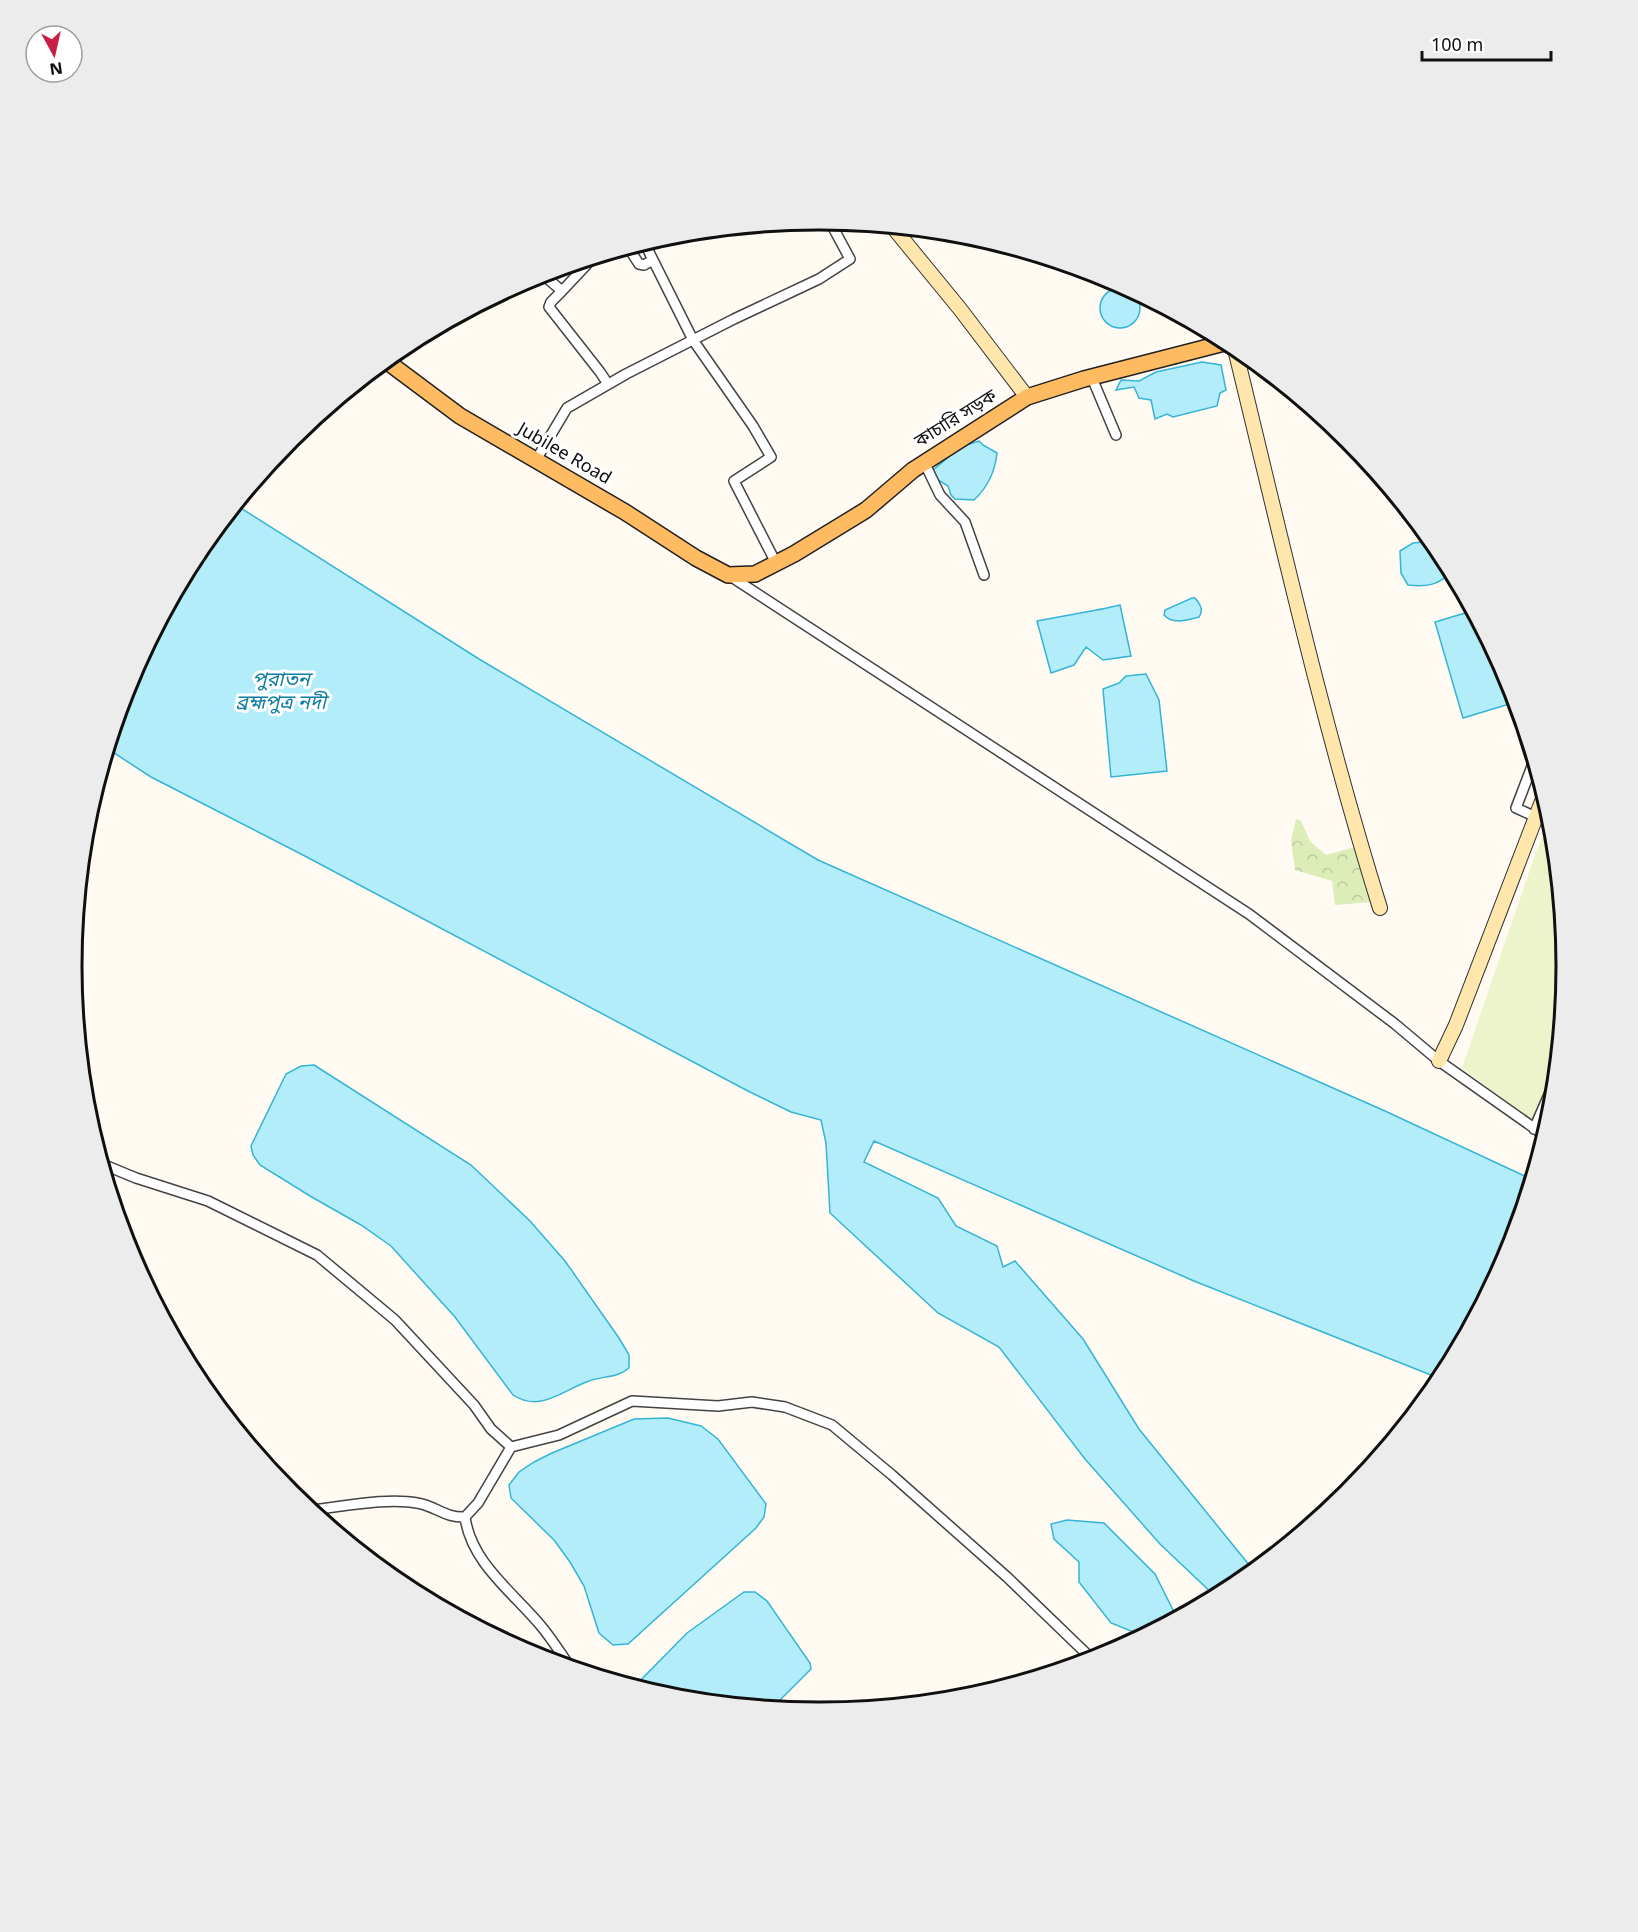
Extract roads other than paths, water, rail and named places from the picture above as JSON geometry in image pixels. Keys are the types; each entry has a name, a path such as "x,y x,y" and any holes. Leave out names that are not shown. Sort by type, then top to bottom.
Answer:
{"main road":[{"name":"কাচারি সড়ক","path":"728,575 755,574 866,510 924,462 1027,397 1215,346"},
{"name":"Jubilee Road","path":"393,366 460,416 728,575"}],"street":[{"path":"536,460 567,408 693,339 819,279 850,259 835,230"},
{"path":"899,234 960,309 1027,397"},
{"path":"648,250 693,339 753,426 771,457 734,481 776,563"},
{"path":"632,254 639,264 644,265 653,260"},
{"path":"581,269 549,307 608,384"},
{"path":"551,281 562,291"},
{"path":"1238,361 1310,656 1353,820 1380,908"},
{"path":"1092,378 1116,435"},
{"path":"924,462 940,495 965,522 984,575"},
{"path":"728,575 1249,914 1395,1024 1439,1061 1534,1129 1540,1116"},
{"path":"1529,773 1516,808 1536,817"},
{"path":"1439,1061 1456,1025 1538,811"},
{"path":"111,1168 208,1201 316,1255 395,1320 474,1405 491,1429 511,1446"},
{"path":"321,1509 390,1502 416,1503 432,1507 453,1518 465,1517 478,1503 511,1446 558,1435 632,1401 718,1406 752,1402 785,1407 832,1425 841,1432 1007,1577 1085,1652"},
{"path":"465,1517 466,1527 472,1540 493,1576 541,1626 562,1655"}],"water":[{"path":"1111,290 1139,302 1138,316 1128,326 1120,328 1112,326 1102,316 1100,308 1102,300"},
{"path":"1202,362 1221,365 1226,390 1220,393 1217,406 1173,417 1167,414 1155,419 1151,400 1139,398 1134,387 1116,390 1121,380 1139,381 1156,372"},
{"path":"979,441 997,453 993,473 974,500 955,499 948,486 935,478 931,472 960,447"},
{"name":"পুরাতন ব্রহ্মপুত্র নদী","path":"242,509 479,659 818,860 1385,1111 1524,1176 1499,1248 1480,1292 1431,1375 1194,1281 874,1141 864,1162 938,1198 956,1226 997,1246 1003,1267 1015,1261 1083,1339 1139,1429 1248,1564 1209,1590 1160,1544 1085,1459 999,1347 938,1313 830,1213 826,1143 821,1120 791,1112 746,1090 151,777 115,753 122,729 158,640 207,557"},
{"path":"1420,542 1444,578 1437,583 1420,586 1408,585 1401,573 1400,551 1413,543"},
{"path":"1195,598 1201,607 1199,617 1176,621 1164,615 1165,610"},
{"path":"1120,605 1131,656 1103,660 1086,647 1074,665 1051,673 1037,621"},
{"path":"1465,613 1480,640 1507,705 1463,718 1435,622"},
{"path":"1146,674 1159,700 1167,771 1111,777 1103,689 1119,683 1126,676"},
{"path":"314,1065 471,1165 530,1221 565,1261 619,1338 629,1355 629,1368 620,1374 589,1381 542,1401 523,1400 513,1395 455,1317 391,1246 361,1225 260,1165 253,1155 251,1146 286,1074 301,1066"},
{"path":"668,1418 701,1426 718,1439 766,1504 764,1517 756,1528 628,1644 613,1645 599,1633 584,1586 570,1562 554,1540 511,1498 509,1485 519,1472 552,1453 634,1419"},
{"path":"1067,1520 1104,1523 1155,1574 1174,1611 1133,1632 1111,1623 1079,1582 1079,1562 1054,1539 1051,1524"},
{"path":"744,1592 755,1592 767,1601 810,1663 811,1669 779,1701 723,1696 641,1680 687,1633"}]}
